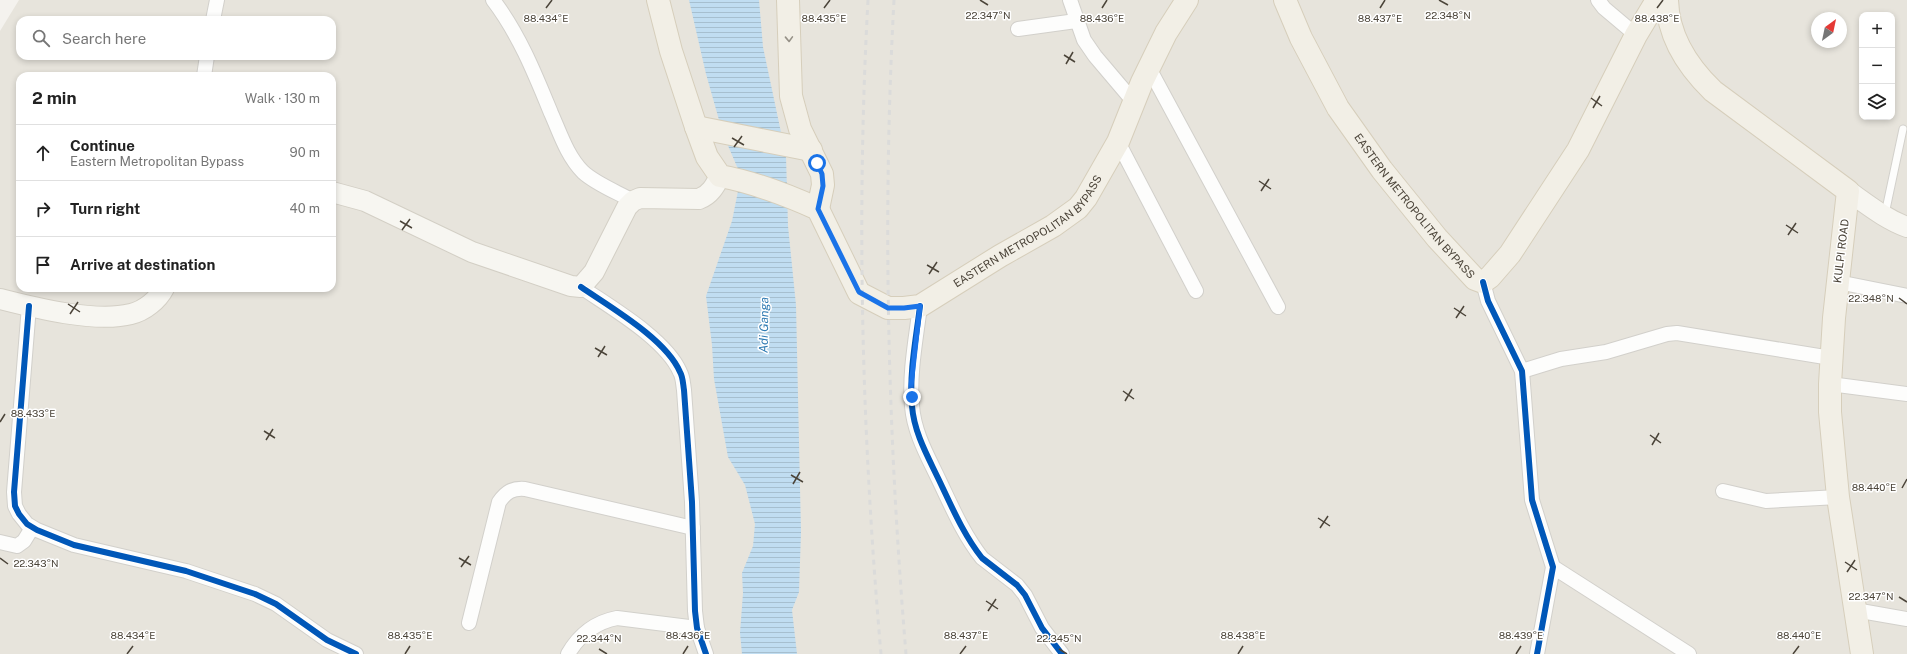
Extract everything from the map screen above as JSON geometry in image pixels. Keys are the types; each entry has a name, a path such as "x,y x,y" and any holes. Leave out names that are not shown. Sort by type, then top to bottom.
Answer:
{"main road":[{"path":"658,0 671,51 707,158 727,177 793,198 818,209 823,186 822,174 804,149 791,96 788,0"},
{"name":"EASTERN METROPOLITAN BYPASS","path":"818,209 859,292 888,308 920,306 1000,256 1053,226 1078,208 1086,198 1118,142 1149,68 1170,27 1187,0"},
{"name":"EASTERN METROPOLITAN BYPASS","path":"1285,0 1301,38 1338,108 1382,170 1437,238 1475,279 1482,282 1490,277 1510,254 1578,150 1636,34 1657,0"},
{"path":"1667,0 1671,28 1678,47 1698,77 1713,91 1848,191 1885,216 1907,228"},
{"path":"696,127 804,149"},
{"path":"336,193 365,201 472,252 500,263 571,286 581,287 594,272 626,207 633,201 640,198 699,199 706,197 727,177"},
{"name":"KULPI ROAD","path":"1848,191 1838,282 1830,384 1832,441 1838,497 1862,654"},
{"path":"0,299 30,306 92,316 132,314 148,305 162,292"}],"street":[{"path":"214,16 217,0"},
{"path":"493,0 508,22 524,51 566,146 575,162 584,173 633,201"},
{"path":"1070,0 1076,21 1084,40 1095,56 1134,102"},
{"path":"1598,0 1604,8 1636,34"},
{"path":"1018,30 1076,21"},
{"path":"205,72 206,60"},
{"path":"1149,68 1278,307"},
{"path":"1118,142 1196,291"},
{"path":"1482,282 1488,301 1522,371 1532,500 1553,567 1536,654"},
{"path":"1838,282 1907,296"},
{"path":"581,287 650,336 669,354 681,372 684,390 693,528 695,611 698,628 706,654"},
{"path":"30,306 14,492 15,506 27,524 32,528 74,544 186,571 255,594 276,604 327,640 356,654"},
{"path":"920,306 911,386 914,418 922,443 958,518 978,553 982,558 1017,585 1025,595 1042,628 1062,654"},
{"path":"1522,371 1561,359 1598,354 1667,334 1677,333 1831,358"},
{"path":"1830,384 1907,394"},
{"path":"469,624 499,502 505,493 515,488 525,488 693,528"},
{"path":"1723,491 1766,501 1838,497"},
{"path":"0,542 17,546 24,541 32,528"},
{"path":"1553,567 1689,654"},
{"path":"1855,610 1907,619"},
{"path":"568,654 574,644 586,632 605,620 617,618 698,628"}],"lane":[{"path":"1885,216 1904,129"}],"shaded area":[{"path":"19,0 1907,0 1907,654 0,654 0,31"}],"water":[{"name":"Adi Ganga","path":"689,0 759,0 763,47 786,156 788,226 796,305 801,532 799,592 792,610 797,654 742,654 740,633 743,593 742,573 753,546 755,524 745,485 728,457 714,379 712,345 706,296 732,221 741,176 723,134 706,74"}],"railway":[{"path":"868,0 862,164 863,327 869,491 881,654"},
{"path":"894,0 888,164 889,327 895,491 906,654"}],"cycle path":[{"path":"1483,282 1488,301 1522,371 1532,500 1553,567 1537,654"},
{"path":"581,287 650,336 673,360 682,376 692,502 695,611 697,628 706,654"},
{"path":"29,306 14,492 15,506 27,524 37,530 74,545 186,571 255,594 276,604 327,640 356,654"},
{"path":"920,306 911,381 913,416 918,434 958,519 975,549 982,558 1017,585 1025,595 1042,628 1062,654"}],"route":[{"path":"817,163 822,174 823,186 818,209 859,292 888,308 920,306 911,386 912,397"}]}
